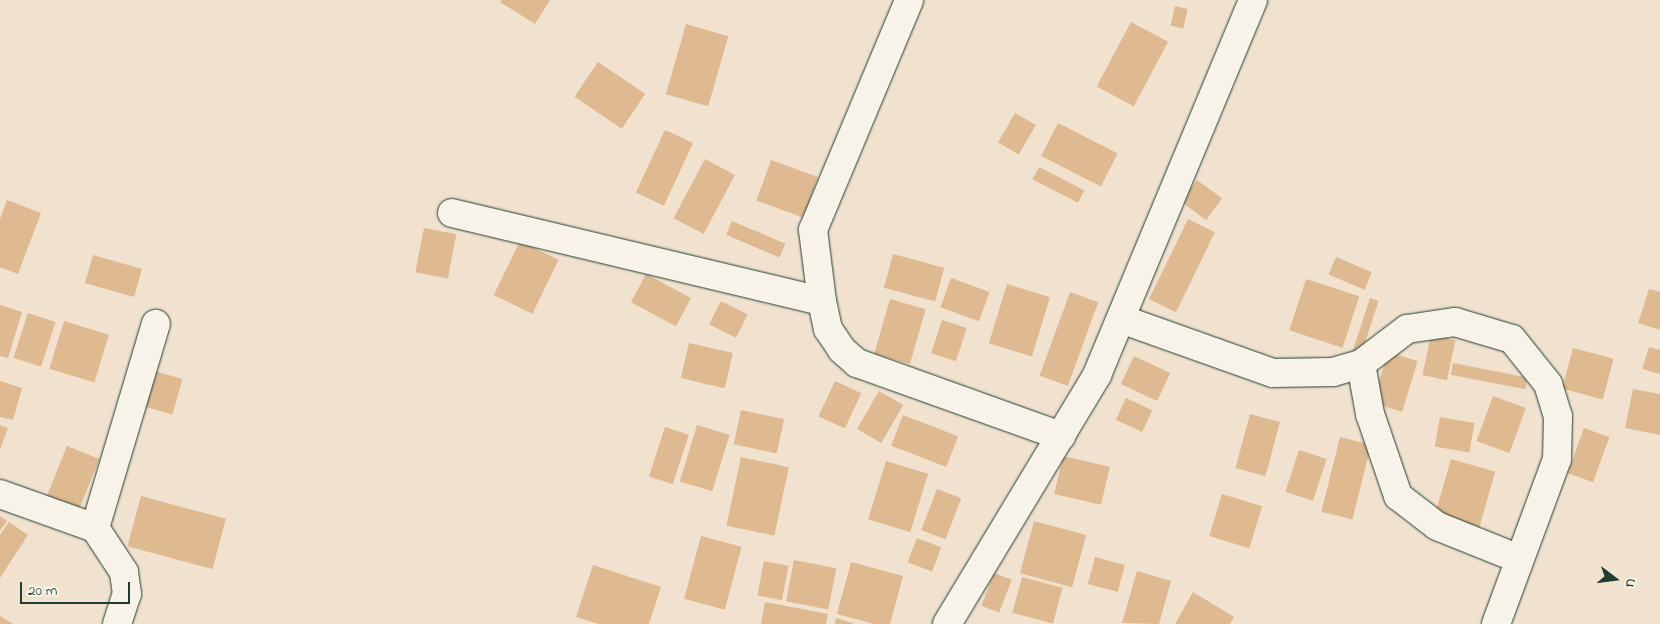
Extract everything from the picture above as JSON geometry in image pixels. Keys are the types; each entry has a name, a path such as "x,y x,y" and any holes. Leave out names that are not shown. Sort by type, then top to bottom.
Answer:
{"street":[{"path":"909,0 813,230 822,301 828,329 842,350 857,363 1061,436"},
{"path":"947,624 1097,374 1253,0"},
{"path":"452,213 822,301"},
{"path":"1121,319 1273,373 1333,372 1361,364 1407,329 1456,322 1512,339 1548,384 1558,416 1557,459 1496,624"},
{"path":"95,528 156,324"},
{"path":"1361,364 1370,414 1398,496 1437,526 1519,559"},
{"path":"0,494 95,528 124,572 127,594 117,624"}],"building":[{"path":"501,0 550,0 535,24 500,2"},
{"path":"1175,6 1188,9 1183,28 1171,25"},
{"path":"1131,22 1168,42 1134,106 1097,86"},
{"path":"686,24 728,36 708,106 666,94"},
{"path":"598,62 645,94 622,129 575,97"},
{"path":"1015,113 1036,125 1019,154 998,142"},
{"path":"1058,123 1118,153 1101,186 1041,156"},
{"path":"665,130 693,143 664,206 636,193"},
{"path":"705,159 735,175 704,234 674,218"},
{"path":"771,160 818,177 803,218 756,200"},
{"path":"1039,167 1084,190 1078,203 1033,179"},
{"path":"1197,180 1222,198 1206,220 1181,202"},
{"path":"7,200 41,213 18,274 0,267 0,219"},
{"path":"1188,219 1215,232 1176,312 1149,299"},
{"path":"732,221 785,244 780,257 726,235"},
{"path":"424,228 456,234 448,278 415,272"},
{"path":"520,241 559,260 532,314 494,295"},
{"path":"893,254 944,268 935,302 884,288"},
{"path":"93,255 142,269 134,297 85,283"},
{"path":"1336,257 1372,272 1364,290 1329,274"},
{"path":"646,274 691,298 676,326 631,302"},
{"path":"951,278 990,292 979,321 940,307"},
{"path":"1306,279 1359,296 1343,348 1289,330"},
{"path":"1007,284 1050,297 1032,356 989,343"},
{"path":"1649,289 1660,292 1660,330 1638,323"},
{"path":"1070,292 1098,302 1068,386 1040,376"},
{"path":"1370,298 1379,301 1361,355 1352,352"},
{"path":"890,299 926,309 910,364 874,354"},
{"path":"721,301 748,315 736,338 709,324"},
{"path":"0,305 22,312 8,358 0,356"},
{"path":"28,313 56,322 41,367 13,358"},
{"path":"942,320 967,328 956,361 931,353"},
{"path":"64,321 109,335 94,383 49,369"},
{"path":"1431,335 1455,340 1447,380 1422,375"},
{"path":"689,343 733,353 725,388 681,378"},
{"path":"1649,347 1660,350 1660,374 1642,369"},
{"path":"1573,348 1614,359 1603,399 1562,389"},
{"path":"1388,352 1418,361 1402,412 1373,403"},
{"path":"1134,356 1170,373 1157,401 1121,384"},
{"path":"1453,363 1528,378 1525,389 1451,375"},
{"path":"144,368 182,379 172,415 134,404"},
{"path":"0,381 22,388 13,420 0,417"},
{"path":"835,381 861,393 845,429 819,416"},
{"path":"1633,389 1660,394 1660,435 1625,428"},
{"path":"879,391 903,405 881,443 857,429"},
{"path":"1493,396 1526,408 1509,453 1477,441"},
{"path":"1126,398 1152,410 1142,432 1116,420"},
{"path":"741,410 784,419 777,453 734,444"},
{"path":"1250,414 1280,422 1265,476 1236,468"},
{"path":"903,415 958,436 946,467 891,446"},
{"path":"1440,417 1474,423 1469,453 1435,447"},
{"path":"0,425 8,428 0,450"},
{"path":"697,425 730,435 712,491 680,481"},
{"path":"665,427 689,435 673,484 649,476"},
{"path":"1584,428 1609,437 1593,482 1568,473"},
{"path":"1340,437 1371,445 1352,519 1321,512"},
{"path":"67,446 99,459 79,509 47,496"},
{"path":"1299,450 1327,459 1313,501 1285,492"},
{"path":"1063,456 1110,467 1101,505 1054,494"},
{"path":"741,457 789,467 774,536 726,525"},
{"path":"1451,459 1495,472 1478,530 1434,518"},
{"path":"886,461 928,474 910,532 868,519"},
{"path":"937,489 961,498 946,539 921,530"},
{"path":"1222,494 1262,506 1249,548 1209,536"},
{"path":"141,496 226,519 213,569 128,546"},
{"path":"0,516 7,521 0,531"},
{"path":"1034,521 1086,535 1072,587 1020,573"},
{"path":"9,522 28,535 0,578 0,535"},
{"path":"701,536 742,547 725,610 684,599"},
{"path":"917,538 941,547 932,572 908,562"},
{"path":"1095,557 1125,565 1118,592 1088,584"},
{"path":"794,560 836,568 828,609 786,601"},
{"path":"764,561 789,566 782,600 757,595"},
{"path":"851,562 903,576 890,624 874,624 837,614"},
{"path":"593,565 661,587 649,624 599,624 576,617"},
{"path":"1137,571 1171,581 1159,624 1122,623"},
{"path":"994,573 1012,580 999,612 981,606"},
{"path":"1022,577 1063,588 1053,624 1012,613"},
{"path":"1193,592 1234,617 1230,624 1175,624"},
{"path":"765,602 828,614 826,624 761,624"},
{"path":"0,616 13,624 0,624"},
{"path":"836,618 855,624 835,624"}]}
